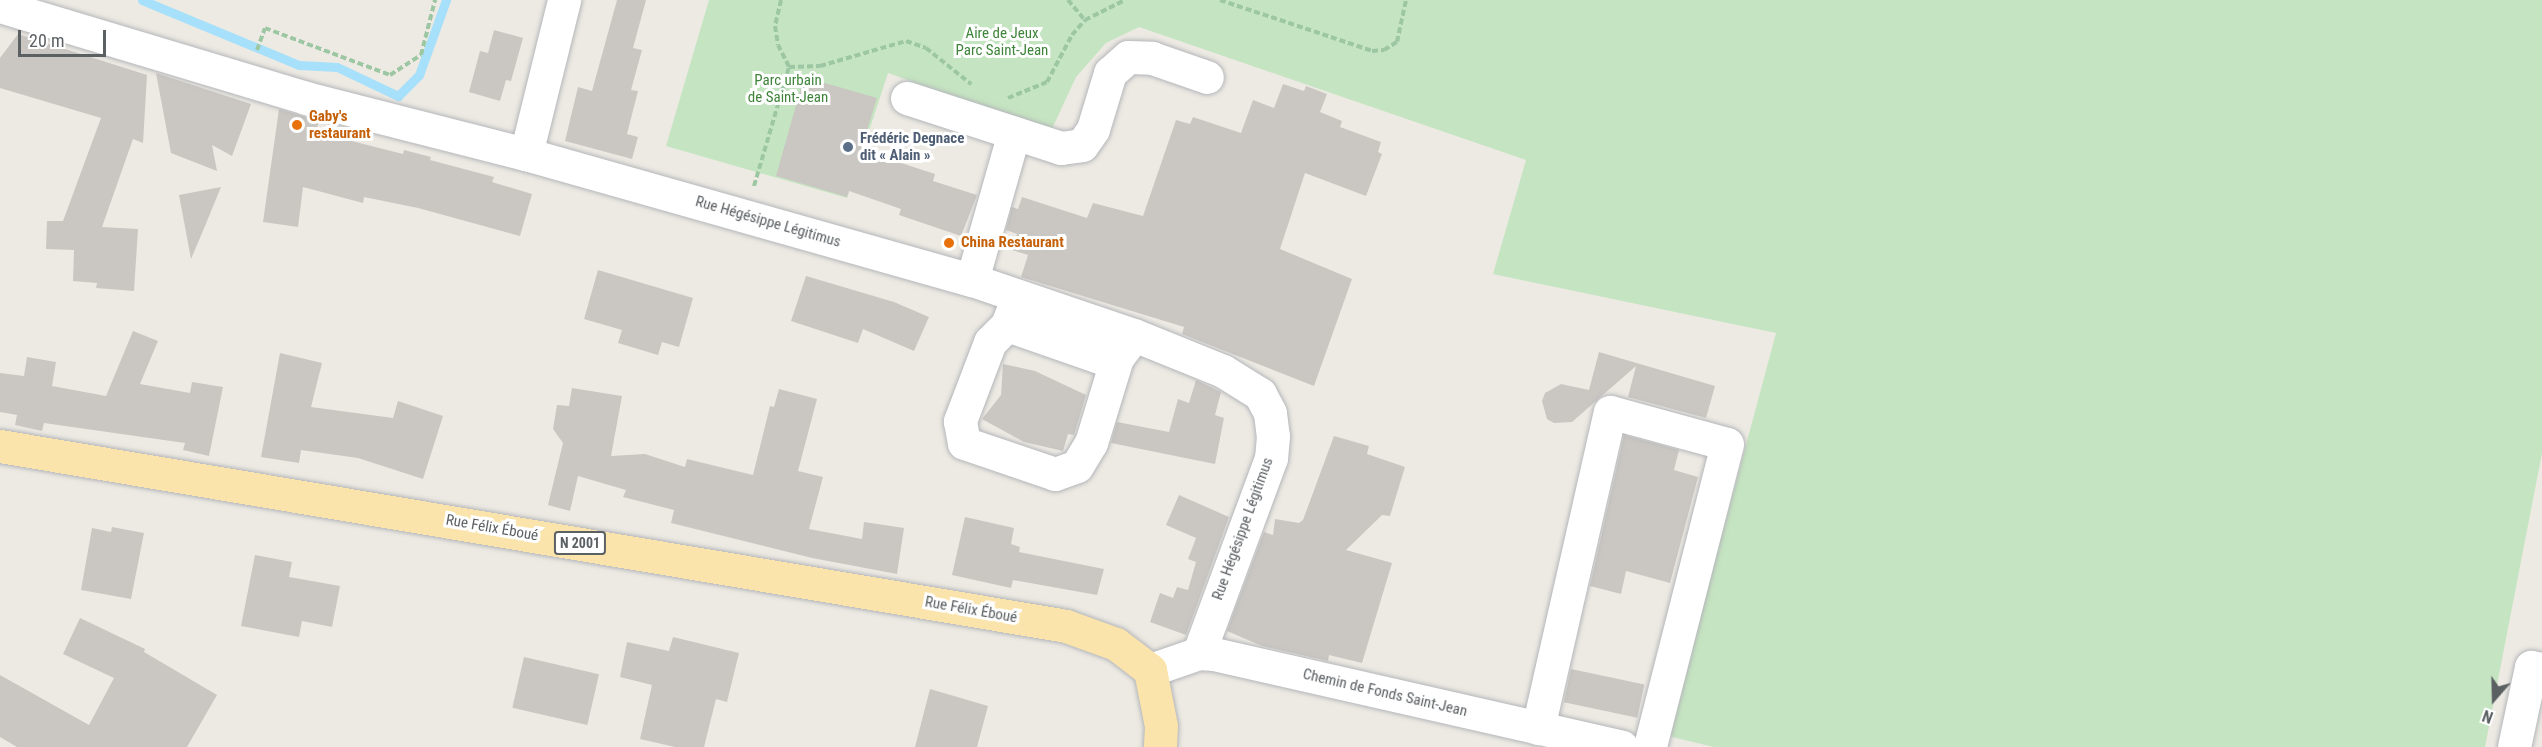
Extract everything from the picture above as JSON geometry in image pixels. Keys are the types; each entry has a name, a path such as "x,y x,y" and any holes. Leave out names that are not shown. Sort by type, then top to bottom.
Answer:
{"main road":[{"name":"Rue Félix Éboué","path":"0,446 1066,626 1116,644 1150,670"},
{"path":"1150,670 1161,726 1160,747"}],"street":[{"path":"526,154 564,0"},
{"name":"Rue Hégésippe Légitimus","path":"5,9 306,98 526,154 972,280 1013,310 1125,347 1223,371 1260,394 1270,413 1271,458 1199,653"},
{"path":"907,98 1061,148 1082,145 1093,129 1110,73 1128,57 1152,58 1207,77"},
{"path":"972,280 1014,133"},
{"path":"1013,310 990,342 960,421 964,443 1056,474 1077,466 1091,443 1125,347"},
{"path":"1538,728 1610,412 1727,444 1650,747"},
{"path":"1150,670 1199,653"},
{"name":"Chemin de Fonds Saint-Jean","path":"1199,653 1622,747"},
{"path":"2514,747 2531,667 2542,669"}],"path":[{"path":"256,53 265,28 390,75 421,55 435,0"},
{"path":"745,216 789,67 777,45 775,26 781,0"},
{"path":"1068,0 1085,20"},
{"path":"999,98 1028,92 1047,82 1072,35 1085,20 1125,0"},
{"path":"1220,0 1372,51 1384,50 1397,42 1406,0"},
{"path":"789,67 820,66 906,41 916,42 980,92"}],"green space":[{"path":"709,0 2542,0 2542,453 2485,747 1714,747 1668,736 1776,333 1493,274 1526,160 1139,27 1106,43 1076,77 1051,131 888,73 847,198 666,146"}],"building":[{"path":"617,0 646,0 633,48 642,50 631,90 638,91 627,134 638,137 632,159 565,141 578,87 592,91"},
{"path":"494,30 523,38 511,81 506,80 500,101 469,92 480,51 488,53"},
{"path":"18,34 147,75 143,143 133,139 102,227 138,229 134,291 96,288 97,283 73,281 74,250 46,249 47,221 63,221 101,118 0,88 0,58"},
{"path":"156,73 251,104 232,156 212,145 217,171 171,153"},
{"path":"804,77 877,98 861,150 935,174 933,181 977,195 961,236 899,215 901,209 849,191 847,197 776,176"},
{"path":"1283,84 1304,91 1306,86 1327,94 1320,112 1342,121 1340,127 1381,142 1378,152 1382,154 1366,196 1305,173 1280,249 1352,279 1314,386 1182,334 1184,327 1021,277 1028,255 1012,250 1017,234 1006,230 1012,207 1018,209 1022,197 1087,218 1093,203 1143,216 1176,120 1190,124 1193,117 1241,133 1253,100 1274,108"},
{"path":"279,109 319,121 316,132 403,154 404,150 431,157 430,160 494,177 492,182 532,194 520,236 418,208 364,197 363,203 303,187 298,227 263,222"},
{"path":"221,187 205,226 191,259 179,195"},
{"path":"598,270 693,298 679,347 662,342 658,355 618,343 622,330 584,319"},
{"path":"806,276 894,302 929,317 914,351 863,329 858,343 791,321"},
{"path":"133,331 158,341 140,384 190,393 192,382 223,387 209,456 183,450 185,443 44,423 42,431 15,425 17,415 0,412 0,373 24,376 27,357 56,362 52,386 106,396"},
{"path":"1599,352 1715,386 1706,418 1628,397 1636,366 1572,422 1554,423 1547,419 1542,401 1545,393 1561,384 1589,390"},
{"path":"280,353 322,363 311,407 393,418 398,401 443,416 423,479 358,458 301,450 299,463 261,457"},
{"path":"1003,364 1035,371 1086,395 1074,435 1068,434 1063,451 1024,442 982,419 1001,395"},
{"path":"1196,380 1221,392 1215,415 1224,418 1215,464 1111,443 1117,422 1169,432 1178,399 1189,403"},
{"path":"572,388 622,396 611,456 645,454 685,467 687,459 753,475 770,406 774,407 779,389 817,399 798,471 823,477 809,529 862,539 864,522 904,528 897,574 812,558 671,523 674,510 623,497 626,490 578,476 570,511 548,505 563,443 553,429 557,405 569,406"},
{"path":"1624,435 1679,450 1674,470 1698,477 1670,583 1626,571 1621,594 1590,586"},
{"path":"1334,436 1369,446 1367,454 1405,467 1390,516 1382,515 1346,550 1392,563 1362,663 1329,655 1328,661 1262,646 1227,631 1264,532 1273,535 1275,519 1299,523 1303,520"},
{"path":"1179,495 1229,517 1186,635 1150,622 1160,593 1173,598 1177,587 1188,590 1196,562 1188,559 1196,538 1166,525"},
{"path":"965,517 1014,528 1011,544 1020,547 1019,552 1104,569 1097,595 1013,580 1011,588 952,575"},
{"path":"112,527 144,533 131,599 81,590 92,528 111,532"},
{"path":"255,555 292,562 289,577 340,586 332,627 302,621 299,637 241,626"},
{"path":"80,618 145,649 144,652 217,695 187,747 17,747 0,737 0,675 89,725 114,678 63,654"},
{"path":"673,637 739,653 727,702 716,699 704,747 675,747 640,739 652,685 620,677 627,642 669,651"},
{"path":"524,657 599,674 587,725 512,708"},
{"path":"1571,669 1644,685 1637,718 1564,702"},
{"path":"930,689 988,706 977,747 915,747"}],"waterway":[{"path":"142,0 299,65 337,67 398,96 419,75 446,0"}],"place":[{"name":"Gaby's restaurant","path":"297,125"},
{"name":"Frédéric Degnace dit « Alain »","path":"848,147"},
{"name":"China Restaurant","path":"949,243"}],"park label":[{"name":"Aire de Jeux Parc Saint-Jean","path":"1002,42"},
{"name":"Parc urbain de Saint-Jean","path":"788,88"}]}
